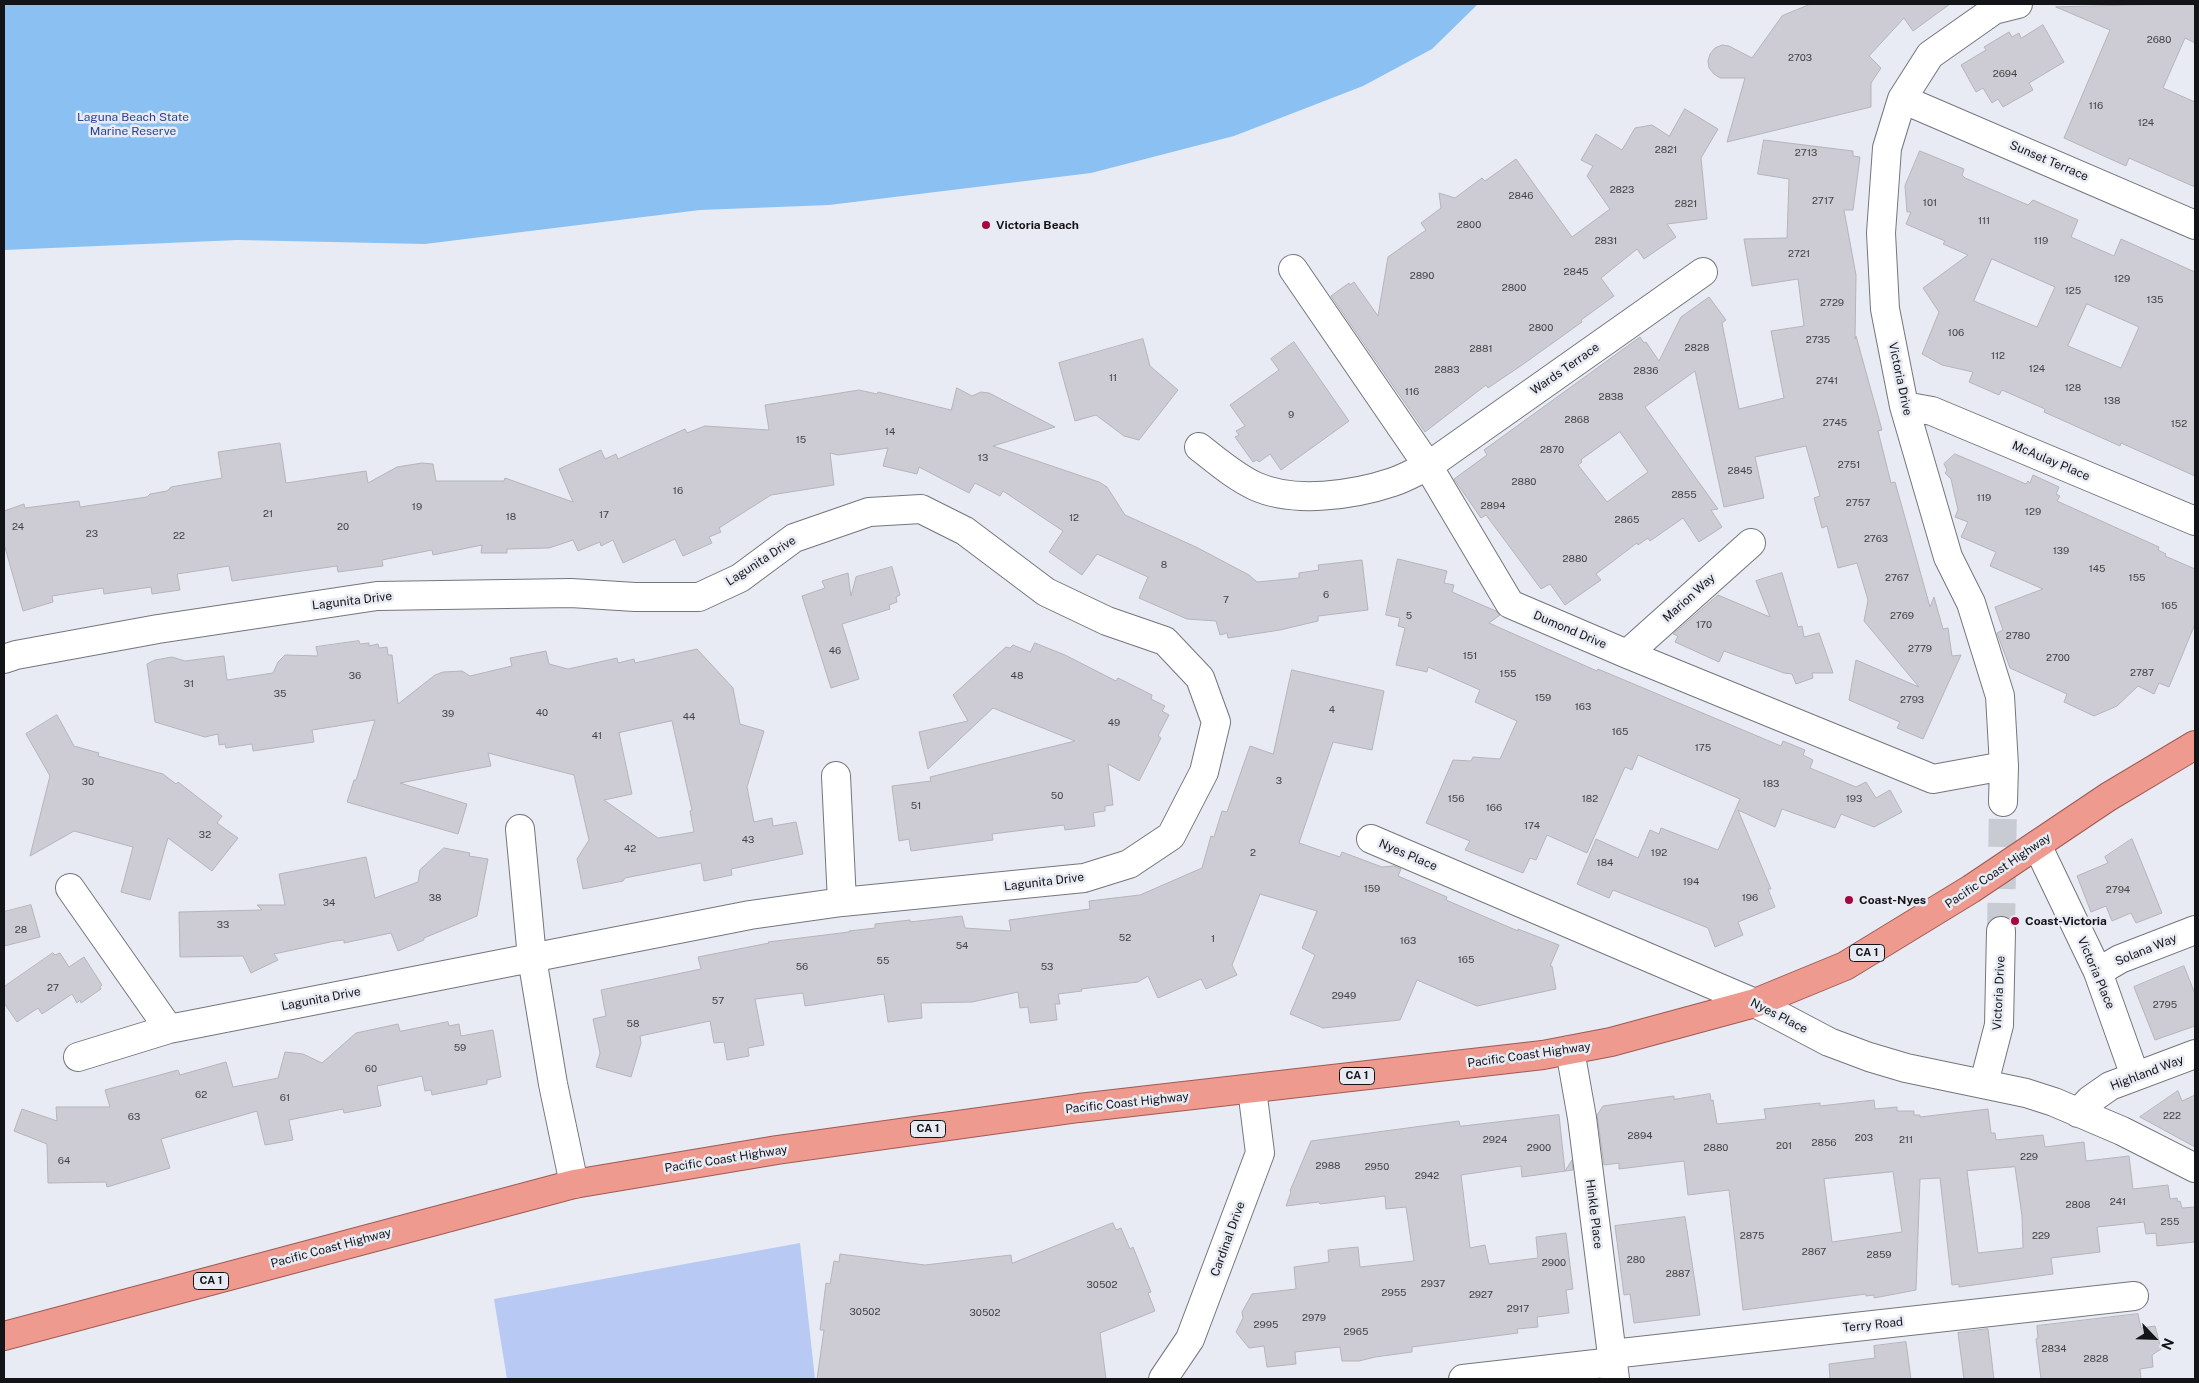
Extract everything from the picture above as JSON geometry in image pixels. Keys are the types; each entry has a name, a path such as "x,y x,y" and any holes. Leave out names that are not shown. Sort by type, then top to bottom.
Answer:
{"highway":[{"name":"Pacific Coast Highway","path":"4,1336 574,1184 777,1150 1050,1112 1570,1050 1611,1042 1755,1003 1845,966 1932,914 2108,797 2195,746"}],"street":[{"name":"Victoria Drive","path":"2003,802 2004,766 2000,696 1971,603 1948,557 1904,406 1885,309 1881,233 1887,148 1902,99 1930,55 1994,10 2018,4"},
{"name":"Sunset Terrace","path":"1902,99 2195,225"},
{"name":"Dumond Drive","path":"1293,268 1428,466 1510,604 1626,654 1934,779 2004,766"},
{"name":"Wards Terrace","path":"1199,447 1235,475 1256,487 1280,492 1310,496 1342,494 1394,482 1428,466 1703,272"},
{"name":"McAulay Place","path":"1904,406 1932,411 2195,521"},
{"name":"Lagunita Drive","path":"4,659 16,655 158,629 377,596 571,592 635,597 700,597 740,578 794,538 869,512 922,510 965,531 1046,592 1098,617 1165,640 1200,678 1216,722 1204,772 1171,836 1129,864 1084,878 842,902 750,915 169,1029 78,1057"},
{"name":"Marion Way","path":"1626,654 1750,542"},
{"path":"836,776 842,902"},
{"path":"520,829 532,958 553,1084 574,1184"},
{"name":"Nyes Place","path":"1371,839 1755,1003 1829,1042 1869,1058 1906,1068 2026,1093 2122,1131 2195,1168"},
{"name":"Victoria Place","path":"2037,846 2098,972 2136,1076"},
{"path":"70,888 169,1029"},
{"name":"Solana Way","path":"2098,972 2120,959 2195,930"},
{"name":"Victoria Drive","path":"1984,1083 1999,1025 2001,931"},
{"name":"Hinkle Place","path":"1570,1050 1582,1118 1613,1365"},
{"name":"Highland Way","path":"2078,1113 2104,1089 2195,1054"},
{"name":"Cardinal Drive","path":"1163,1379 1190,1339 1260,1153 1252,1089"},
{"name":"Terry Road","path":"1463,1379 1613,1365 2134,1296"}],"shaded area":[{"name":"Laguna Beach State Marine Reserve","path":"4,4 1478,4 1432,49 1363,86 1234,136 1091,173 829,205 700,210 425,244 238,240 4,250"},
{"path":"800,1243 815,1379 507,1379 494,1299"}],"building":[{"path":"1811,4 1950,4 1913,31 1904,18 1869,56 1881,68 1871,83 1871,107 1727,142 1745,78 1720,78 1714,74 1709,68 1710,54 1715,48 1722,45 1729,46 1752,58 1782,16"},
{"path":"2195,4 2195,43 2185,38 2163,88 2195,102 2195,187 2129,158 2126,166 2064,138 2110,30 2056,7"},
{"path":"2043,25 2064,62 2029,83 2033,90 2003,107 1998,99 1992,103 1983,88 1976,92 1961,65 1986,50 1984,47 2009,32 2012,37 2019,33 2021,38"},
{"path":"1685,109 1718,129 1701,158 1707,219 1667,224 1676,237 1644,259 1637,249 1601,278 1614,296 1581,320 1582,322 1522,365 1488,388 1486,385 1425,432 1331,296 1349,283 1350,285 1354,282 1378,316 1388,257 1426,230 1421,223 1441,208 1439,193 1455,198 1482,178 1485,181 1516,159 1572,237 1610,209 1587,176 1593,166 1581,160 1596,134 1622,150 1635,128 1652,125 1669,136"},
{"path":"1764,140 1853,151 1853,156 1860,157 1853,210 1844,210 1856,275 1855,339 1856,336 1882,430 1878,431 1891,483 1895,482 1930,607 1934,597 1943,629 1948,628 1952,656 1961,655 1923,739 1897,728 1900,722 1849,700 1856,660 1919,687 1864,621 1868,600 1857,563 1838,568 1827,526 1822,528 1814,498 1820,496 1806,446 1755,457 1764,498 1724,507 1695,371 1645,407 1718,509 1711,510 1722,527 1699,542 1683,518 1650,541 1648,538 1638,545 1637,543 1596,574 1601,580 1565,605 1550,584 1541,589 1486,515 1481,518 1454,479 1487,455 1484,450 1640,337 1644,343 1646,342 1659,361 1681,317 1709,297 1726,320 1722,323 1739,409 1784,398 1771,331 1804,326 1798,279 1752,286 1744,239 1787,238 1789,179 1758,174","holes":["1620,432 1648,472 1607,502 1578,465 1582,462 1581,460"]},
{"path":"1920,151 1964,169 1962,175 1965,178 2028,205 2033,200 2078,220 2071,237 2114,256 2121,239 2195,272 2195,476 2121,443 2120,446 2044,412 2045,409 2002,390 1999,395 1969,382 1973,372 1942,365 1922,354 1939,312 1923,288 1968,255 1943,244 1945,241 1906,224 1911,212 1907,212 1905,186","holes":["1992,259 2055,287 2037,327 1974,301","2087,304 2139,327 2121,368 2068,346"]},
{"path":"1143,339 1150,366 1178,390 1139,440 1124,436 1096,415 1075,421 1059,363"},
{"path":"1294,342 1349,421 1281,470 1270,454 1259,462 1257,460 1253,462 1235,437 1239,435 1236,431 1245,426 1230,405 1279,370 1271,359"},
{"path":"957,388 972,396 981,392 989,393 1055,427 993,446 1099,482 1107,487 1125,515 1196,547 1249,575 1257,582 1299,578 1299,573 1319,570 1318,565 1362,560 1368,610 1318,616 1318,621 1280,630 1228,638 1227,633 1220,635 1216,621 1187,619 1139,598 1148,577 1097,554 1082,575 1049,552 1063,531 1003,491 1000,496 975,483 969,493 919,467 917,474 883,466 888,448 838,455 830,453 834,485 771,495 719,528 721,532 709,537 712,543 683,556 675,539 623,563 613,540 601,546 600,542 578,551 573,540 549,548 507,549 507,553 481,553 482,545 433,555 432,550 382,560 383,566 338,572 337,566 232,581 229,566 177,574 180,590 152,594 151,587 104,594 103,588 52,596 53,602 23,611 4,544 4,511 24,504 25,508 79,501 80,507 147,497 150,494 167,491 171,487 222,478 218,452 280,443 286,483 366,471 368,483 397,467 422,463 433,464 436,481 504,481 505,478 573,502 559,469 601,450 605,459 616,454 618,459 685,429 687,433 705,426 769,430 765,405 859,390 877,394 878,392 951,410"},
{"path":"1955,454 2026,484 2028,481 2030,483 2033,475 2059,487 2056,494 2060,496 2057,501 2159,547 2158,550 2166,554 2165,556 2195,569 2195,624 2169,687 2159,683 2154,694 2138,686 2117,706 2094,716 2064,702 2067,694 2010,668 1997,633 2003,630 1995,607 2043,589 1990,566 1996,552 1961,537 1968,522 1955,517 1958,510 1951,479 1945,473 1947,470 1944,464"},
{"path":"1398,559 1447,571 1444,583 1454,585 1452,592 1496,611 1500,615 1489,623 1597,671 1598,669 1781,746 1783,741 1805,750 1803,755 1813,760 1810,768 1856,787 1866,782 1876,798 1890,790 1902,812 1874,827 1841,814 1835,828 1782,809 1775,827 1738,810 1771,889 1768,889 1775,907 1738,922 1743,935 1715,947 1708,928 1613,890 1609,898 1577,884 1596,839 1638,858 1650,830 1659,834 1661,828 1718,850 1740,799 1638,755 1632,770 1625,767 1587,853 1547,835 1536,860 1530,858 1523,873 1465,850 1470,841 1426,823 1453,760 1471,761 1473,757 1500,759 1517,721 1475,702 1480,690 1428,667 1427,672 1396,665 1405,628 1398,626 1400,618 1386,615"},
{"path":"892,567 900,595 896,597 897,602 889,605 890,609 842,624 859,679 831,688 802,596 825,588 822,581 848,573 851,596 856,577"},
{"path":"1782,573 1798,627 1802,626 1804,637 1819,633 1833,673 1812,673 1813,678 1796,684 1792,674 1784,673 1724,651 1719,662 1675,642 1678,636 1673,634 1718,595 1770,617 1756,581"},
{"path":"359,641 360,644 369,643 369,646 378,644 379,648 387,647 388,655 392,655 398,704 435,675 443,672 462,671 470,676 512,666 510,658 546,651 549,664 568,669 617,658 618,663 634,659 635,663 697,649 733,688 740,724 764,731 747,787 754,822 772,818 773,826 796,822 803,854 731,869 732,875 704,881 701,863 625,878 623,881 583,889 577,859 589,840 574,775 488,753 491,766 400,783 467,804 458,834 347,802 375,720 312,730 314,742 253,751 252,744 226,748 225,744 219,745 218,734 205,737 155,722 147,664 155,660 172,657 185,661 224,656 227,680 273,673 278,662 285,655 318,656 316,647","holes":["672,721 692,810 690,811 694,832 658,838 604,800 632,794 619,733"]},
{"path":"1035,643 1065,655 1116,681 1118,678 1152,695 1151,699 1165,706 1162,711 1169,715 1158,736 1161,738 1139,781 1108,764 1113,805 1105,806 1105,811 1093,813 1095,826 1065,830 1064,825 992,834 993,840 911,851 909,839 899,841 892,786 931,781 930,777 1075,741 993,708 928,769 919,732 968,721 953,695 1006,647 1010,648 1013,645 1030,652"},
{"path":"1292,670 1384,691 1372,750 1333,742 1299,843 1340,857 1342,852 1382,867 1394,866 1401,869 1398,876 1447,897 1446,900 1518,931 1518,929 1559,945 1550,966 1552,966 1556,989 1477,1006 1417,980 1400,1020 1323,1028 1290,1014 1315,955 1302,948 1317,911 1260,894 1232,965 1237,975 1206,989 1201,979 1158,998 1148,976 1138,982 1081,989 1082,991 1058,994 1060,1004 1055,1004 1057,1020 1030,1023 1028,1007 1020,1008 1018,992 972,1002 921,1003 922,1018 888,1022 884,994 805,1006 803,993 755,999 764,1045 748,1048 749,1056 727,1060 724,1042 714,1043 710,1021 640,1036 641,1043 631,1077 596,1067 600,1053 593,1019 606,1016 601,990 701,969 698,957 768,942 875,928 875,924 910,920 910,922 962,916 965,928 1011,931 1009,920 1090,909 1089,901 1140,895 1202,868 1211,836 1214,837 1222,811 1227,812 1250,746 1273,754"},
{"path":"57,715 74,746 99,753 98,756 163,774 176,784 178,782 222,816 217,823 238,838 212,871 168,838 150,900 121,892 133,847 74,831 30,856 50,776 26,734"},
{"path":"2132,839 2162,913 2136,923 2131,913 2112,921 2106,906 2091,912 2077,876 2108,863 2105,857"},
{"path":"444,848 470,853 469,856 488,859 477,916 398,951 391,933 344,943 344,940 335,941 274,954 278,960 251,973 243,956 180,957 179,912 262,910 257,905 285,905 279,874 366,857 375,898 418,882 420,870"},
{"path":"31,905 40,937 4,946 4,912"},
{"path":"53,953 55,955 60,953 69,967 84,957 102,985 101,989 81,1003 80,1000 77,1003 72,994 42,1014 38,1008 17,1022 4,1003 4,987"},
{"path":"2184,966 2195,994 2195,1026 2155,1040 2134,987"},
{"path":"448,1022 449,1026 459,1024 461,1036 493,1030 501,1077 487,1080 487,1084 432,1095 431,1090 425,1091 422,1076 377,1086 381,1106 344,1113 343,1109 289,1120 293,1140 265,1145 257,1111 161,1139 170,1168 107,1187 106,1182 48,1183 47,1144 14,1131 22,1109 57,1121 56,1107 110,1107 105,1090 178,1070 180,1075 226,1062 233,1087 278,1078 285,1052 303,1054 322,1063 356,1033 398,1024 400,1031"},
{"path":"2178,1091 2182,1101 2195,1095 2195,1147 2140,1117"},
{"path":"1710,1094 1711,1101 1713,1100 1717,1124 1766,1119 1764,1109 1820,1103 1820,1106 1874,1100 1875,1109 1897,1107 1897,1111 1914,1111 1914,1115 1920,1115 1920,1117 1988,1109 1991,1133 1995,1133 1996,1140 2043,1135 2045,1147 2084,1142 2086,1161 2129,1156 2133,1189 2168,1185 2170,1199 2177,1198 2182,1208 2195,1207 2195,1242 2157,1246 2156,1233 2146,1234 2144,1222 2097,1227 2100,1252 2051,1258 2053,1274 1959,1287 1959,1284 1952,1285 1940,1178 1920,1179 1916,1290 1874,1298 1874,1295 1866,1296 1866,1294 1743,1310 1729,1190 1688,1195 1684,1161 1619,1169 1619,1163 1604,1165 1597,1115 1603,1106 1674,1096 1674,1099","holes":["2015,1167 2022,1216 2023,1248 1978,1253 1967,1171","1893,1172 1902,1232 1832,1242 1824,1179"]},
{"path":"1559,1115 1565,1171 1572,1160 1573,1170 1522,1177 1521,1166 1461,1175 1470,1248 1485,1245 1489,1264 1538,1258 1536,1237 1566,1233 1573,1289 1566,1290 1569,1313 1537,1317 1538,1327 1517,1329 1518,1333 1412,1347 1412,1352 1359,1361 1342,1361 1340,1347 1295,1352 1296,1364 1267,1367 1264,1346 1249,1348 1236,1332 1243,1318 1242,1312 1252,1294 1296,1289 1294,1267 1329,1262 1328,1250 1358,1247 1360,1267 1414,1261 1406,1207 1386,1209 1385,1196 1286,1206 1290,1191 1311,1141 1459,1121 1460,1126"},
{"path":"1685,1217 1700,1315 1634,1323 1630,1294 1624,1295 1615,1226"},
{"path":"1113,1223 1116,1230 1121,1228 1130,1249 1133,1247 1151,1292 1148,1293 1155,1311 1100,1333 1106,1379 817,1379 824,1330 820,1330 826,1283 830,1284 834,1261 839,1262 840,1254 925,1265 1011,1255 1012,1263"},
{"path":"2138,1314 2141,1328 2155,1326 2161,1349 2152,1355 2153,1367 2140,1369 2141,1379 2041,1379 2036,1339 2038,1338 2037,1326"},
{"path":"1988,1329 1994,1379 1964,1379 1958,1333"},
{"path":"1906,1342 1911,1379 1830,1379 1829,1364 1875,1358 1874,1346"}],"tunnel":[{"path":"2001,931 2003,802"}],"place":[{"name":"Victoria Beach","path":"986,225"},
{"name":"Coast-Nyes","path":"1849,900"},
{"name":"Coast-Victoria","path":"2015,921"}]}
